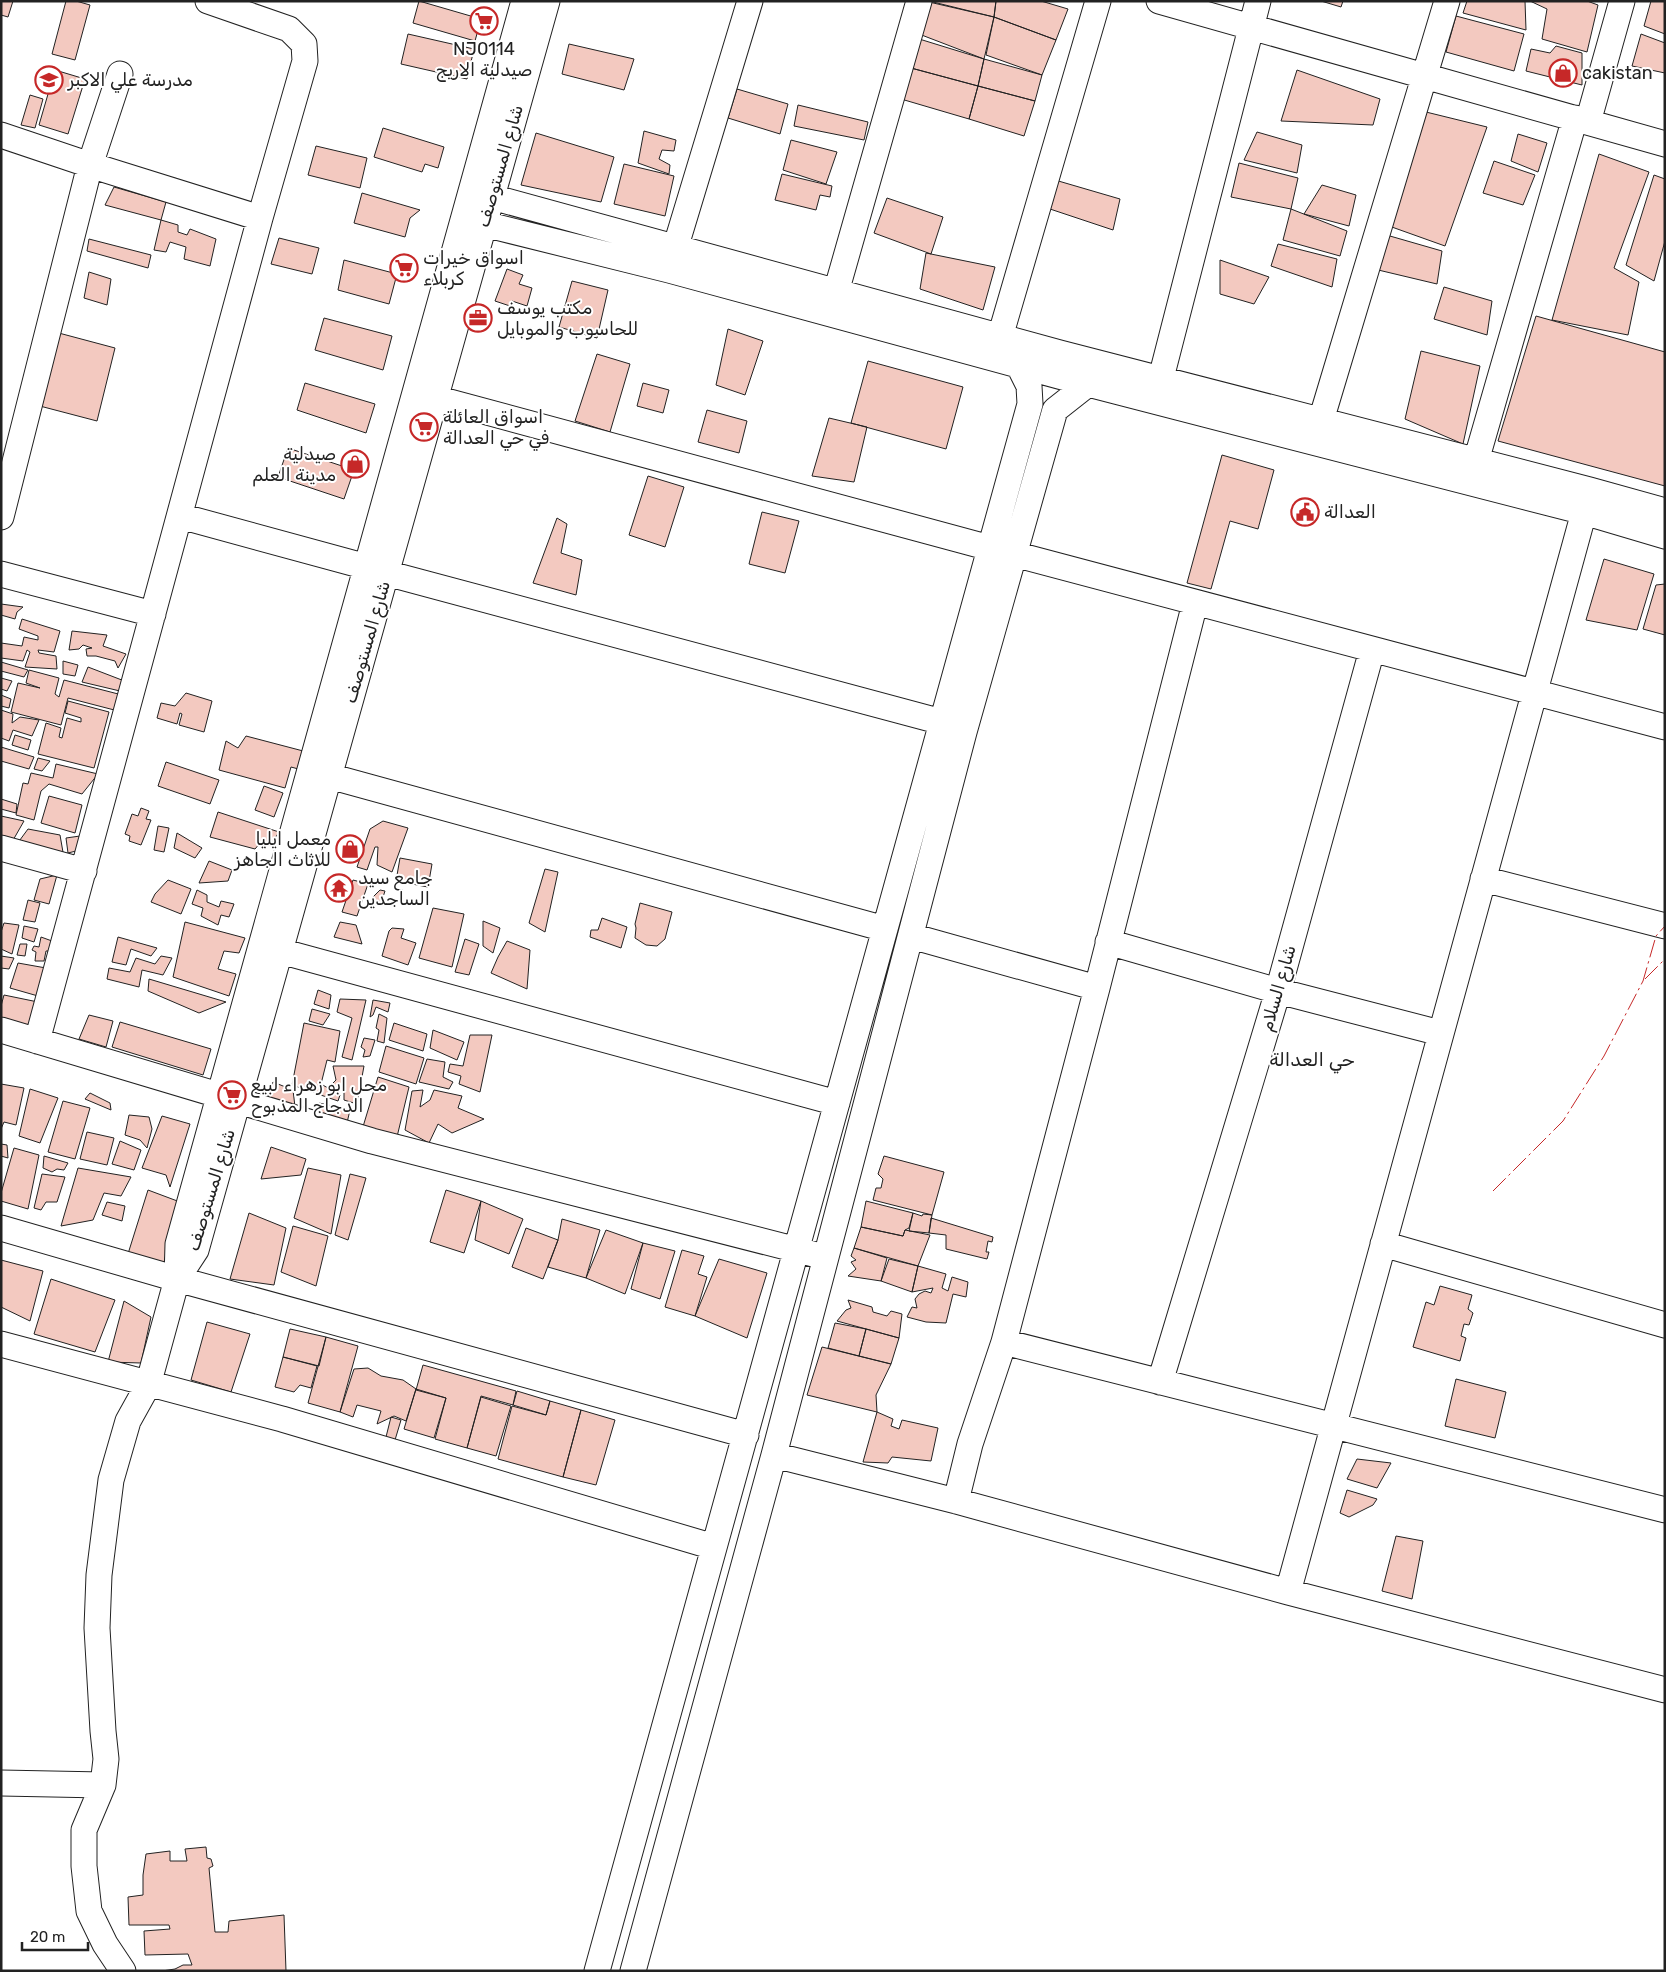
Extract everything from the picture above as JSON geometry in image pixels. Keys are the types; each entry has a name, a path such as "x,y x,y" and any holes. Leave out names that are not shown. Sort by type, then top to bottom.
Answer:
{"street":[{"path":"37,1041 260,218 305,61 304,44 289,29 208,1"},
{"name":"شارع المستوصف","path":"123,1971 89,1911 84,1866 84,1830 102,1785 106,1759 97,1628 99,1575 111,1480 128,1421 148,1385 177,1279 196,1250 228,1099 410,450 524,1"},
{"name":"شارع المستوصف","path":"410,450 435,398 546,1"},
{"path":"672,259 750,1"},
{"path":"836,292 919,1"},
{"path":"1000,337 1098,1"},
{"path":"1159,1 1665,144"},
{"path":"1161,378 1258,1"},
{"path":"1317,433 1447,1"},
{"path":"1476,461 1582,120 1622,1"},
{"path":"1,517 90,165 120,74"},
{"path":"1,136 260,218"},
{"path":"492,197 672,259 1019,366 1155,400 1317,433 1476,461 1665,511"},
{"path":"484,224 836,292 1000,337 1161,378 1317,433 1665,536"},
{"path":"598,1971 1030,404 1029,386 1019,366"},
{"path":"633,1971 827,1257 964,732 1055,410 1088,384"},
{"path":"435,398 990,548"},
{"path":"1030,404 1055,410"},
{"path":"1288,1592 1584,512"},
{"path":"180,516 942,722"},
{"path":"1014,554 1665,727"},
{"path":"1,574 153,614"},
{"path":"956,1501 970,1444 1004,1342 1195,603"},
{"name":"شارع السلام","path":"1160,1382 1278,991 1372,650"},
{"name":"شارع المستوصف","path":"228,1099 280,951 329,776 350,664"},
{"path":"329,776 885,929"},
{"path":"1,848 84,871"},
{"path":"1483,879 1665,926"},
{"path":"911,936 1097,988"},
{"path":"1108,942 1278,991 1440,1033"},
{"path":"280,951 837,1103"},
{"path":"1,1030 372,1141 827,1257"},
{"path":"1,1228 177,1279 746,1435"},
{"path":"1383,1244 1665,1325"},
{"path":"1004,1342 1665,1510"},
{"path":"1,1344 148,1385 282,1419 714,1547"},
{"path":"774,1455 956,1501 1288,1592 1665,1690"},
{"path":"1,1783 102,1785"},
{"path":"623,1876 656,1886"}],"building":[{"path":"1,1 13,1 8,17 1,15"},
{"path":"66,1 76,1 90,5 75,60 52,54"},
{"path":"419,1 481,19 475,41 413,23"},
{"path":"929,1 996,1 994,17"},
{"path":"996,1 1041,1 1068,9 1056,40 994,17"},
{"path":"1321,1 1343,1 1341,7"},
{"path":"1467,1 1525,1 1526,30 1463,13"},
{"path":"1530,1 1587,1 1598,5 1587,52 1542,39 1547,9"},
{"path":"1651,1 1665,1 1665,34 1644,26"},
{"path":"929,2 994,17 984,59 919,34"},
{"path":"1456,16 1524,34 1514,71 1446,52"},
{"path":"994,17 1056,40 1042,75 986,55"},
{"path":"408,34 474,49 467,79 401,64"},
{"path":"1641,34 1665,43 1665,73 1632,66"},
{"path":"916,38 984,59 978,86 911,68"},
{"path":"569,44 634,59 624,90 562,74"},
{"path":"1556,46 1582,53 1582,85 1526,71 1531,49 1550,53"},
{"path":"984,59 1042,75 1035,101 978,86"},
{"path":"911,68 978,86 969,119 901,99"},
{"path":"55,70 85,79 68,134 39,125"},
{"path":"1297,70 1380,99 1373,125 1281,121"},
{"path":"978,86 1035,101 1024,136 969,119"},
{"path":"737,89 788,104 780,134 728,118"},
{"path":"30,95 43,99 35,128 21,125"},
{"path":"798,105 868,122 864,140 794,126"},
{"path":"1426,112 1487,127 1445,246 1389,226"},
{"path":"383,128 444,147 438,168 425,164 422,172 374,157"},
{"path":"644,131 676,140 674,151 662,150 659,159 670,165 669,174 638,163"},
{"path":"1257,132 1302,145 1297,173 1244,160"},
{"path":"536,133 614,157 601,202 521,185"},
{"path":"1518,134 1547,143 1538,172 1511,161"},
{"path":"791,140 837,152 826,184 783,170"},
{"path":"316,146 367,158 360,188 308,175"},
{"path":"1599,154 1649,172 1614,268 1639,282 1628,335 1552,320"},
{"path":"1494,161 1535,175 1523,205 1483,193"},
{"path":"1239,163 1298,178 1291,209 1231,197"},
{"path":"624,164 674,176 665,216 614,204"},
{"path":"782,174 832,186 830,197 820,195 816,210 775,200"},
{"path":"1654,175 1665,179 1665,241 1654,281 1626,265"},
{"path":"1055,180 1120,199 1113,230 1047,208"},
{"path":"1322,185 1356,195 1349,226 1304,214"},
{"path":"114,187 166,202 161,220 105,205"},
{"path":"362,193 420,210 410,218 405,237 354,223"},
{"path":"887,198 943,217 931,254 874,233"},
{"path":"1291,209 1347,231 1340,256 1283,240"},
{"path":"161,220 178,225 178,232 187,235 190,229 216,239 210,266 184,259 186,247 170,242 166,252 154,250"},
{"path":"1383,234 1442,251 1437,284 1374,269"},
{"path":"279,238 319,248 312,274 271,264"},
{"path":"89,239 151,255 148,268 87,251"},
{"path":"1278,244 1337,259 1332,287 1271,266"},
{"path":"926,253 995,267 983,310 920,289"},
{"path":"344,260 397,274 389,304 338,290"},
{"path":"1220,260 1269,277 1254,304 1220,294"},
{"path":"507,269 523,275 519,284 532,288 527,306 512,301 510,306 495,301"},
{"path":"89,272 111,279 107,305 84,298"},
{"path":"572,281 608,290 597,338 559,327"},
{"path":"1444,287 1492,301 1487,335 1434,319"},
{"path":"1536,316 1665,352 1665,486 1498,441"},
{"path":"324,318 392,336 383,370 315,350"},
{"path":"728,329 763,341 745,395 716,385"},
{"path":"55,332 115,348 97,421 36,405"},
{"path":"1421,351 1480,366 1463,444 1405,419"},
{"path":"597,354 630,364 610,432 575,421"},
{"path":"868,361 963,387 946,449 851,423"},
{"path":"305,383 375,404 366,433 297,410"},
{"path":"643,383 669,390 663,413 637,406"},
{"path":"707,410 747,421 739,453 698,442"},
{"path":"829,418 867,427 854,482 812,476"},
{"path":"288,448 354,470 344,499 278,477"},
{"path":"1222,455 1274,470 1258,529 1230,521 1211,589 1187,583"},
{"path":"648,476 684,487 665,547 629,535"},
{"path":"762,512 799,521 785,573 749,564"},
{"path":"557,518 567,524 561,553 582,560 576,595 533,583"},
{"path":"1604,559 1654,574 1637,630 1586,620"},
{"path":"1665,584 1665,635 1643,629 1656,585"},
{"path":"1,604 23,607 17,612 15,619 1,615"},
{"path":"22,619 60,631 54,652 38,650 39,653 56,656 57,669 25,667 30,652 27,650 23,661 1,658 1,643 22,646 24,637 38,640 38,636 19,629"},
{"path":"72,631 107,635 103,646 126,654 118,668 115,661 96,656 87,656 86,649 92,648 83,645 79,649 69,650"},
{"path":"63,661 78,665 75,676 63,674"},
{"path":"1,662 28,670 24,677 1,671"},
{"path":"88,667 127,682 120,691 82,682"},
{"path":"29,670 59,678 55,694 59,697 64,680 126,696 122,712 68,698 61,725 11,712 18,683 40,688 26,683"},
{"path":"1,678 12,681 7,691 1,689"},
{"path":"186,693 212,701 204,732 179,725 182,714 180,713 177,724 157,718 161,703 175,706"},
{"path":"1,695 11,699 9,708 1,706"},
{"path":"68,701 109,712 94,768 38,754 46,723 61,728 59,737 62,738 67,718 81,722 81,718 65,713"},
{"path":"1,710 13,714 12,723 20,717 39,720 32,736 13,730 9,741 1,738"},
{"path":"15,735 31,740 28,750 12,745"},
{"path":"246,736 307,752 302,770 291,767 285,788 219,770 226,741 238,748"},
{"path":"1,747 34,757 29,769 1,761"},
{"path":"38,758 50,761 42,771 34,769"},
{"path":"166,762 219,780 210,804 158,786"},
{"path":"56,764 98,774 82,794 49,784 41,791 34,820 16,815 23,783 28,784 31,773 53,778"},
{"path":"264,786 283,793 274,817 255,810"},
{"path":"49,796 82,805 75,833 41,823"},
{"path":"1,799 17,804 16,813 1,809"},
{"path":"141,808 149,811 146,819 151,820 141,845 129,841 130,836 125,834 132,814 138,816"},
{"path":"218,812 279,832 271,844 261,842 255,849 210,837"},
{"path":"1,816 24,821 8,849 1,847"},
{"path":"383,821 408,828 392,872 377,865 378,847 375,847 367,870 357,867 370,829"},
{"path":"158,826 169,828 164,852 154,850"},
{"path":"28,829 60,835 64,858 14,848"},
{"path":"177,833 202,848 195,858 174,848"},
{"path":"80,836 80,850 68,853 66,838"},
{"path":"400,858 432,864 428,887 396,881"},
{"path":"209,861 232,870 228,881 199,883"},
{"path":"545,869 558,872 545,932 529,923"},
{"path":"57,875 49,904 34,900 40,879"},
{"path":"168,880 191,889 181,914 151,902 155,894"},
{"path":"353,880 368,884 357,916 342,912"},
{"path":"197,890 207,895 207,902 219,907 221,901 234,904 229,917 221,915 218,925 201,916 203,908 192,904"},
{"path":"380,890 385,891 381,903 371,899"},
{"path":"28,900 40,903 35,922 23,920"},
{"path":"640,903 672,912 665,939 657,946 646,945 635,938 635,924"},
{"path":"433,908 464,914 452,967 419,958"},
{"path":"602,918 627,927 621,948 590,937 591,930 598,930"},
{"path":"483,921 500,928 493,953 483,946"},
{"path":"185,922 245,938 239,953 224,951 218,969 236,974 229,996 173,977"},
{"path":"340,922 356,925 362,944 334,937"},
{"path":"4,923 19,925 12,954 1,949 1,932"},
{"path":"24,926 38,929 34,942 22,938"},
{"path":"392,928 404,929 401,938 416,943 408,965 382,956 389,931"},
{"path":"41,937 52,941 51,951 46,951 44,961 35,961 36,952 32,950 34,946 39,947"},
{"path":"118,937 157,948 151,956 131,949 126,965 112,962"},
{"path":"465,939 479,944 469,975 455,972"},
{"path":"507,941 530,950 527,989 491,973"},
{"path":"20,944 27,944 25,956 17,955"},
{"path":"1,956 14,958 9,969 1,968"},
{"path":"161,956 172,958 163,975 142,970 139,987 107,979 109,968 130,972 136,958 155,964"},
{"path":"18,963 46,968 38,996 10,988"},
{"path":"149,979 226,1002 199,1013 148,991"},
{"path":"318,990 331,995 329,1009 314,1004"},
{"path":"4,995 38,1002 29,1031 1,1023 1,1006"},
{"path":"340,999 366,1000 352,1060 342,1057 352,1018 337,1012"},
{"path":"373,1000 390,1003 388,1012 376,1007 373,1015 370,1017"},
{"path":"312,1009 330,1014 323,1025 309,1021"},
{"path":"379,1014 387,1018 384,1043 377,1041 379,1030 376,1028"},
{"path":"89,1015 113,1021 106,1047 79,1039"},
{"path":"120,1022 211,1049 203,1075 112,1047"},
{"path":"304,1023 340,1031 335,1062 327,1060 321,1084 340,1095 338,1101 292,1085"},
{"path":"394,1023 427,1034 423,1051 389,1040"},
{"path":"433,1030 464,1042 457,1060 430,1048"},
{"path":"470,1035 492,1035 480,1092 459,1084 461,1076 448,1072 450,1064 463,1066"},
{"path":"364,1038 375,1040 370,1056 363,1057 365,1050 361,1047"},
{"path":"386,1046 424,1058 416,1084 379,1072"},
{"path":"427,1059 445,1062 443,1077 453,1082 449,1089 419,1082"},
{"path":"333,1066 364,1066 357,1104 344,1100 344,1091 332,1084 336,1080"},
{"path":"378,1077 409,1087 396,1141 362,1130"},
{"path":"273,1082 293,1090 296,1115 265,1105"},
{"path":"1,1084 24,1088 16,1125 4,1122 1,1129"},
{"path":"30,1089 58,1098 40,1143 19,1136"},
{"path":"423,1090 420,1107 430,1100 434,1090 462,1096 458,1108 484,1119 452,1133 438,1124 429,1143 405,1130 412,1091"},
{"path":"90,1093 110,1103 111,1110 85,1099"},
{"path":"63,1101 90,1108 75,1159 48,1152"},
{"path":"319,1103 350,1110 346,1127 315,1120"},
{"path":"129,1115 149,1117 152,1129 147,1148 140,1140 125,1135"},
{"path":"162,1116 190,1124 170,1187 166,1175 142,1168"},
{"path":"87,1132 114,1138 107,1165 80,1159"},
{"path":"120,1141 141,1150 134,1170 112,1164"},
{"path":"1,1144 7,1145 8,1158 1,1156"},
{"path":"271,1147 306,1159 301,1175 261,1179"},
{"path":"14,1148 39,1155 28,1209 1,1201 1,1193"},
{"path":"44,1156 68,1163 64,1170 57,1169 52,1172 43,1168"},
{"path":"884,1156 944,1172 932,1215 873,1200 876,1188 881,1188 883,1179 878,1174"},
{"path":"78,1168 131,1177 121,1196 104,1193 93,1220 61,1226"},
{"path":"308,1168 341,1175 331,1234 294,1218"},
{"path":"42,1174 65,1177 57,1202 46,1202 41,1210 34,1208"},
{"path":"350,1174 366,1178 348,1240 335,1235"},
{"path":"148,1190 180,1202 164,1262 127,1257"},
{"path":"446,1190 481,1201 464,1253 430,1242"},
{"path":"481,1201 523,1219 509,1254 475,1240"},
{"path":"866,1201 913,1213 909,1228 905,1230 903,1236 861,1227"},
{"path":"107,1202 125,1206 122,1221 102,1215"},
{"path":"249,1213 286,1228 274,1285 230,1279"},
{"path":"913,1213 922,1216 923,1214 932,1215 929,1233 909,1231"},
{"path":"931,1218 993,1237 992,1242 988,1241 986,1252 989,1252 987,1259 946,1249 946,1235 929,1233"},
{"path":"562,1219 600,1230 586,1278 548,1267 558,1240"},
{"path":"293,1226 328,1236 316,1286 281,1272"},
{"path":"861,1227 903,1236 905,1230 930,1235 918,1266 854,1248"},
{"path":"526,1228 558,1240 543,1279 512,1267"},
{"path":"606,1230 643,1243 625,1294 586,1278"},
{"path":"643,1243 675,1251 660,1299 631,1289"},
{"path":"854,1248 887,1258 881,1281 848,1276 856,1269 851,1262 856,1260 851,1256"},
{"path":"682,1250 704,1256 698,1274 707,1277 695,1316 665,1307"},
{"path":"719,1259 767,1273 747,1338 695,1316"},
{"path":"889,1259 918,1266 912,1292 881,1281"},
{"path":"1,1260 43,1271 30,1321 1,1307"},
{"path":"918,1266 946,1274 942,1288 948,1291 952,1277 968,1282 966,1297 953,1294 946,1323 926,1322 907,1317 912,1307 917,1308 915,1299 919,1294 925,1291 931,1293 933,1288 912,1292"},
{"path":"51,1279 115,1300 95,1352 34,1334"},
{"path":"1440,1286 1472,1295 1468,1309 1473,1313 1469,1325 1464,1324 1461,1336 1466,1338 1460,1361 1413,1347 1426,1302 1434,1305"},
{"path":"848,1300 872,1307 873,1312 887,1316 891,1311 902,1314 899,1338 837,1321 846,1310 851,1308"},
{"path":"124,1301 151,1317 141,1363 108,1362"},
{"path":"207,1322 250,1334 231,1392 191,1380"},
{"path":"835,1323 866,1329 859,1356 828,1348"},
{"path":"290,1329 326,1337 319,1366 283,1357"},
{"path":"866,1329 899,1338 891,1364 859,1356"},
{"path":"326,1337 358,1346 340,1412 308,1403"},
{"path":"822,1347 891,1364 876,1395 877,1412 807,1395"},
{"path":"283,1357 317,1366 311,1388 300,1385 294,1392 275,1387"},
{"path":"423,1365 516,1391 513,1405 481,1396 467,1448 435,1439 446,1398 416,1390"},
{"path":"368,1368 381,1376 403,1380 416,1389 406,1421 394,1416 377,1424 381,1411 357,1405 353,1417 340,1412 354,1369"},
{"path":"1456,1379 1506,1392 1495,1438 1445,1426"},
{"path":"416,1389 446,1398 434,1438 404,1429"},
{"path":"517,1391 550,1401 546,1415 513,1405"},
{"path":"481,1397 511,1406 496,1456 467,1448"},
{"path":"550,1401 581,1410 563,1477 498,1459 512,1406 546,1415"},
{"path":"581,1410 615,1420 596,1485 563,1477"},
{"path":"877,1412 893,1419 891,1426 899,1429 902,1420 938,1428 931,1461 892,1457 888,1463 863,1462"},
{"path":"391,1417 401,1420 395,1440 386,1437"},
{"path":"1357,1459 1391,1463 1377,1488 1347,1479"},
{"path":"1347,1490 1377,1499 1373,1505 1349,1517 1340,1513"},
{"path":"1396,1536 1423,1541 1412,1599 1382,1591"},
{"path":"206,1847 207,1858 211,1859 213,1866 209,1868 215,1932 228,1932 229,1921 284,1915 286,1971 162,1971 175,1969 183,1965 192,1965 188,1954 145,1955 144,1931 170,1929 169,1925 129,1925 128,1897 143,1895 146,1854 170,1851 170,1861 187,1861 185,1849"}],"power":[{"path":"1493,1191 1563,1121 1604,1056 1643,981 1656,936 1665,926"},
{"path":"1645,979 1665,959"}],"place":[{"name":"NJ0114 صيدلية الاريج","path":"484,21"},
{"name":"cakistan","path":"1563,73"},
{"name":"مدرسة علي الاكبر","path":"49,80"},
{"name":"اسواق خيرات كربلاء","path":"404,268"},
{"name":"مكتب يوسف للحاسوب والموبايل","path":"478,318"},
{"name":"اسواق العائلة في حي العدالة","path":"424,427"},
{"name":"صيدلية مدينة العلم","path":"355,464"},
{"name":"العدالة","path":"1305,512"},
{"name":"معمل ايليا للاثاث الجاهز","path":"350,849"},
{"name":"جامع سيد الساجدين","path":"339,888"},
{"name":"محل ابو زهراء لبيع الدجاج المذبوح","path":"232,1095"}],"district":[{"name":"حي العدالة","path":"1312,1059"}]}
